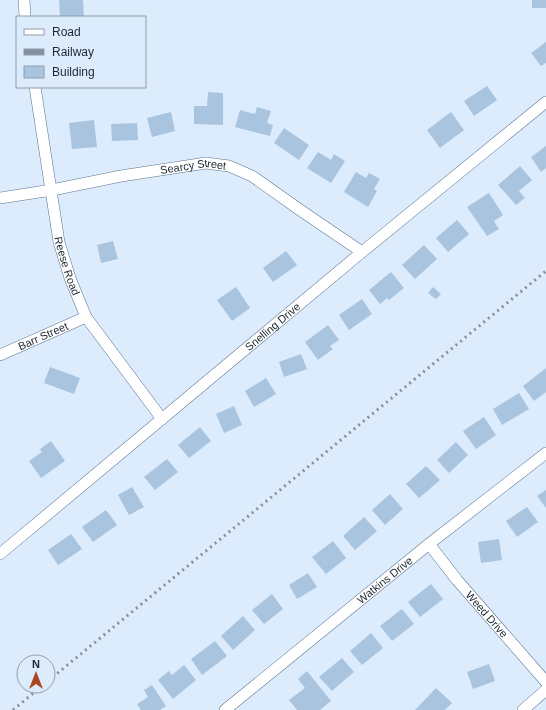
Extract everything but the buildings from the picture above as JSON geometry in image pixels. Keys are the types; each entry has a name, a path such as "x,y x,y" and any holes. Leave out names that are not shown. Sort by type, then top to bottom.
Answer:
{"street":[{"path":"24,0 26,16"},
{"name":"Reese Road","path":"35,88 59,242 70,278 86,317 162,419"},
{"name":"Snelling Drive","path":"0,554 362,252 546,102"},
{"name":"Searcy Street","path":"0,198 52,190 121,176 206,163 229,166 252,176 362,252"},
{"name":"Barr Street","path":"0,355 86,317"},
{"name":"Watkins Drive","path":"225,710 430,544 546,453"},
{"name":"Weed Drive","path":"430,544 457,580 546,682"},
{"path":"524,710 546,690"}],"railway":[{"path":"56,674 546,271"},
{"path":"13,710 32,694"}]}
